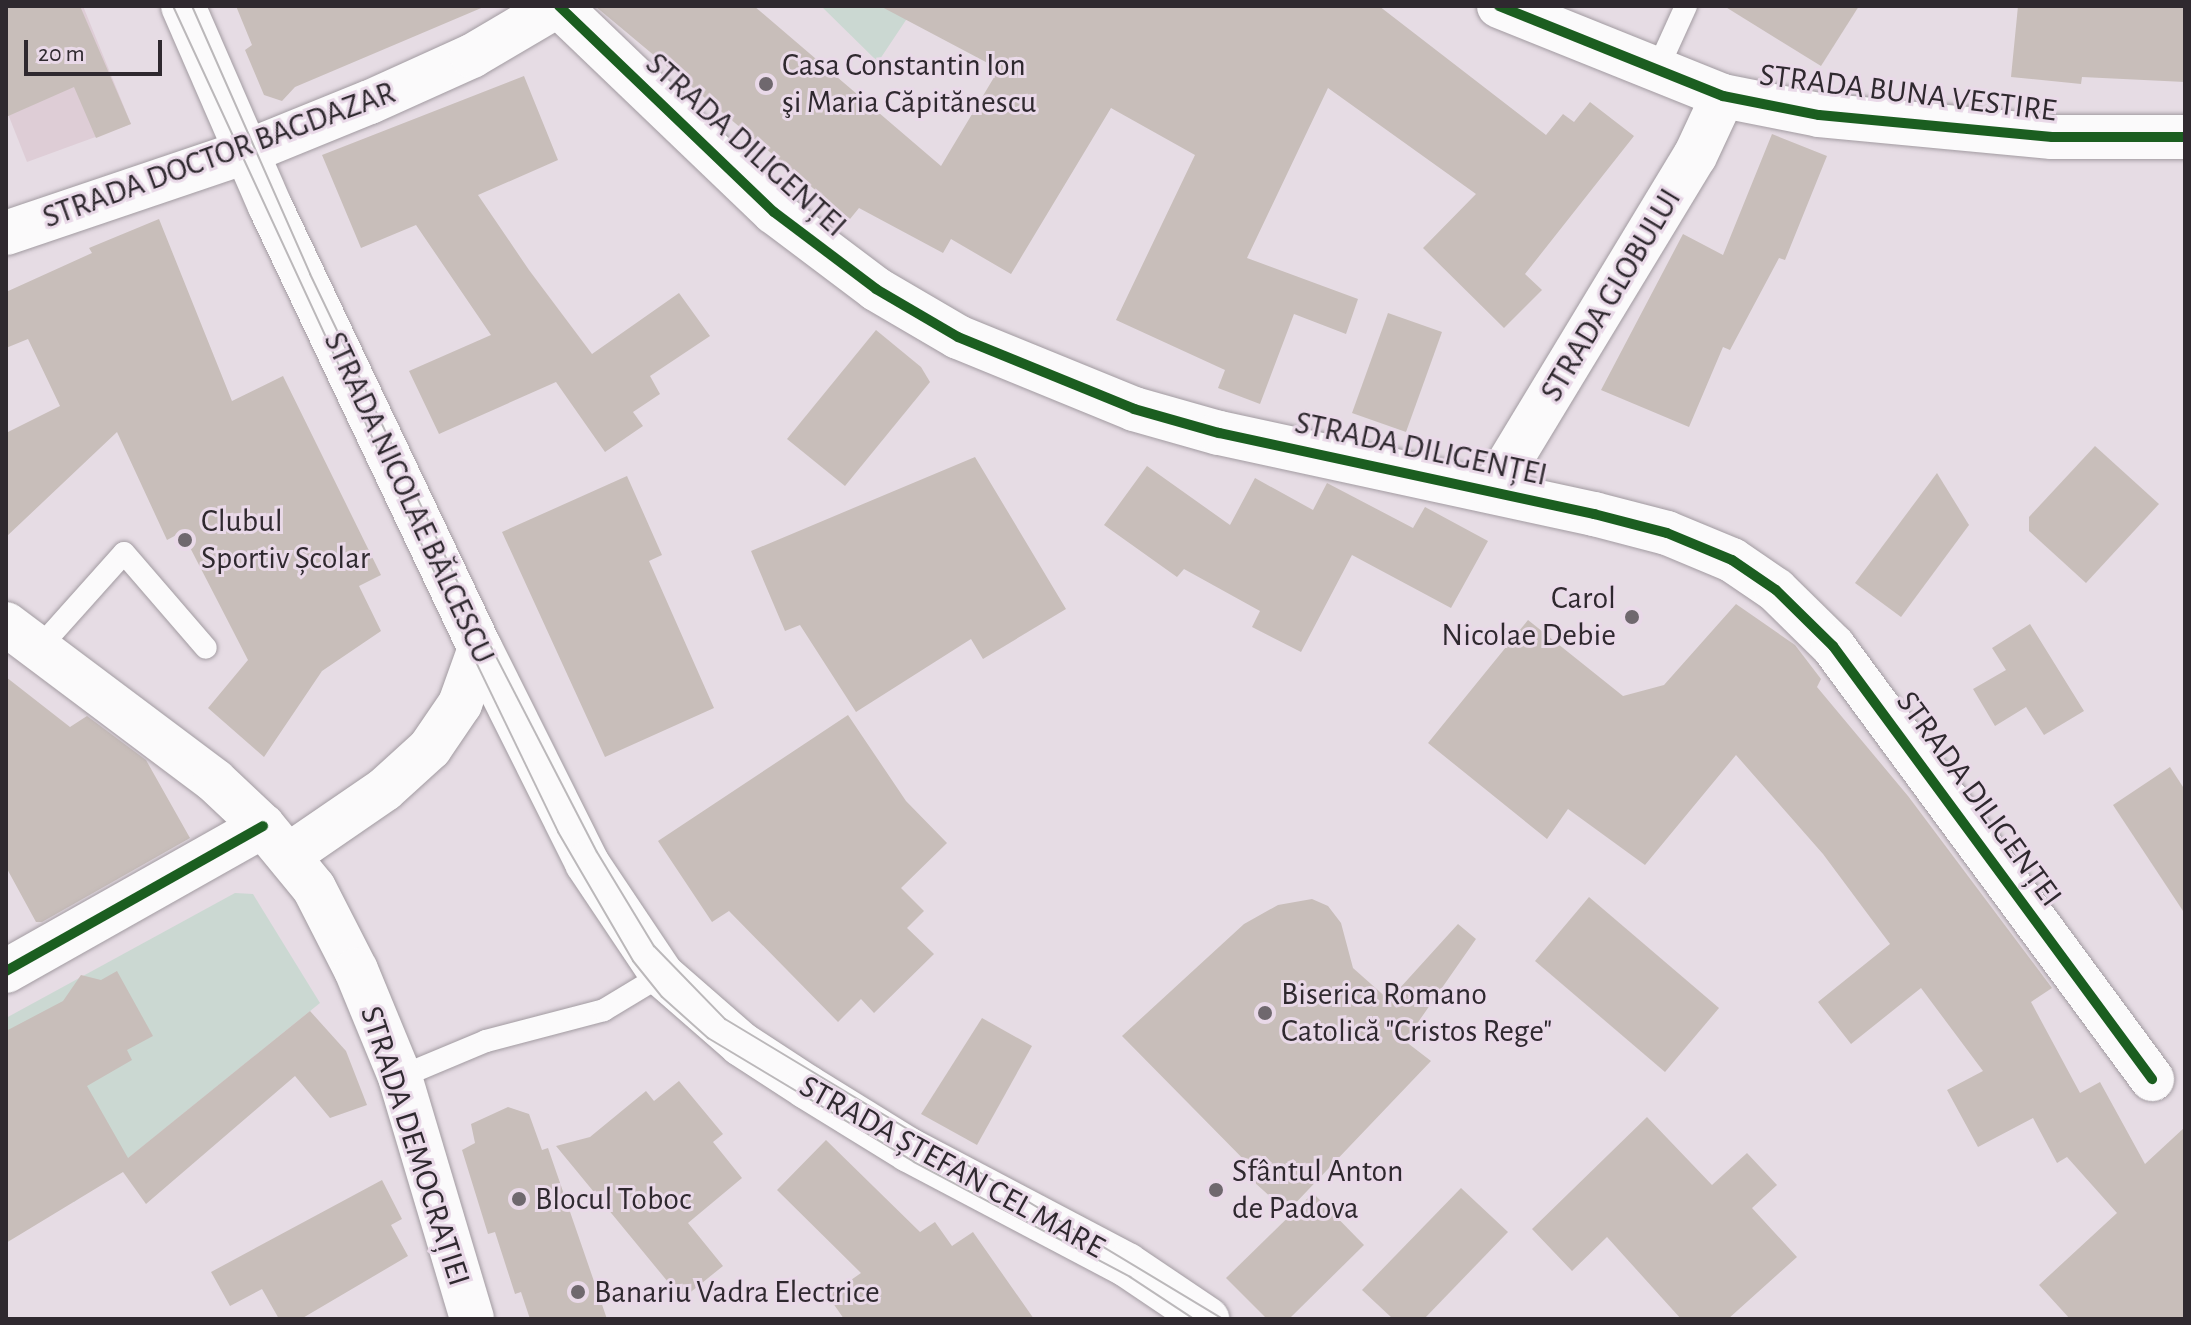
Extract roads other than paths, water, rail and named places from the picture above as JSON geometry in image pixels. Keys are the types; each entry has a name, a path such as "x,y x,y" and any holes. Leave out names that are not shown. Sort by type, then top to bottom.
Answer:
{"street":[{"name":"STRADA NICOLAE BĂLCESCU","path":"183,6 247,151 480,648 587,863 662,975"},
{"name":"STRADA DOCTOR BAGDAZAR","path":"6,233 247,151 472,56 558,6"},
{"name":"STRADA DILIGENȚEI","path":"558,6 774,212 876,289 958,337 1134,409 1219,433 1493,489 1667,533 1732,560 1776,590 1833,646 2152,1079"},
{"name":"STRADA BUNA VESTIRE","path":"1499,6 1723,96 1819,115 2052,137 2185,137"},
{"name":"STRADA GLOBULUI","path":"1493,489 1695,156 1723,96"},
{"path":"23,636 165,740 289,856"},
{"path":"6,971 289,856 385,789 430,748 460,704 480,648"},
{"name":"STRADA DEMOCRAȚIEI","path":"289,856 356,970 400,1077 472,1319"},
{"name":"STRADA ȘTEFAN CEL MARE","path":"662,975 741,1044 807,1087 909,1150 1079,1237 1207,1319"}],"lane":[{"path":"1657,70 1686,6"},
{"path":"23,636 124,553 206,648"},
{"path":"400,1077 486,1041 604,1010 662,975"}],"tram line":[{"path":"173,6 475,660 558,832 633,961 662,997 708,1038 914,1162 1130,1277 1194,1319"},
{"path":"192,6 310,274 456,579 597,852 654,946 725,1019 1223,1319"}],"place":[{"name":"Casa Constantin Ion şi Maria Căpitănescu","path":"766,84"},
{"name":"Clubul Sportiv Școlar","path":"185,540"},
{"name":"Carol Nicolae Debie","path":"1632,617"},
{"name":"Biserica Romano Catolică \"Cristos Rege\"","path":"1265,1013"},
{"name":"Sfântul Anton de Padova","path":"1216,1190"},
{"name":"Blocul Toboc","path":"519,1199"},
{"name":"Banariu Vadra Electrice","path":"578,1292"}]}
